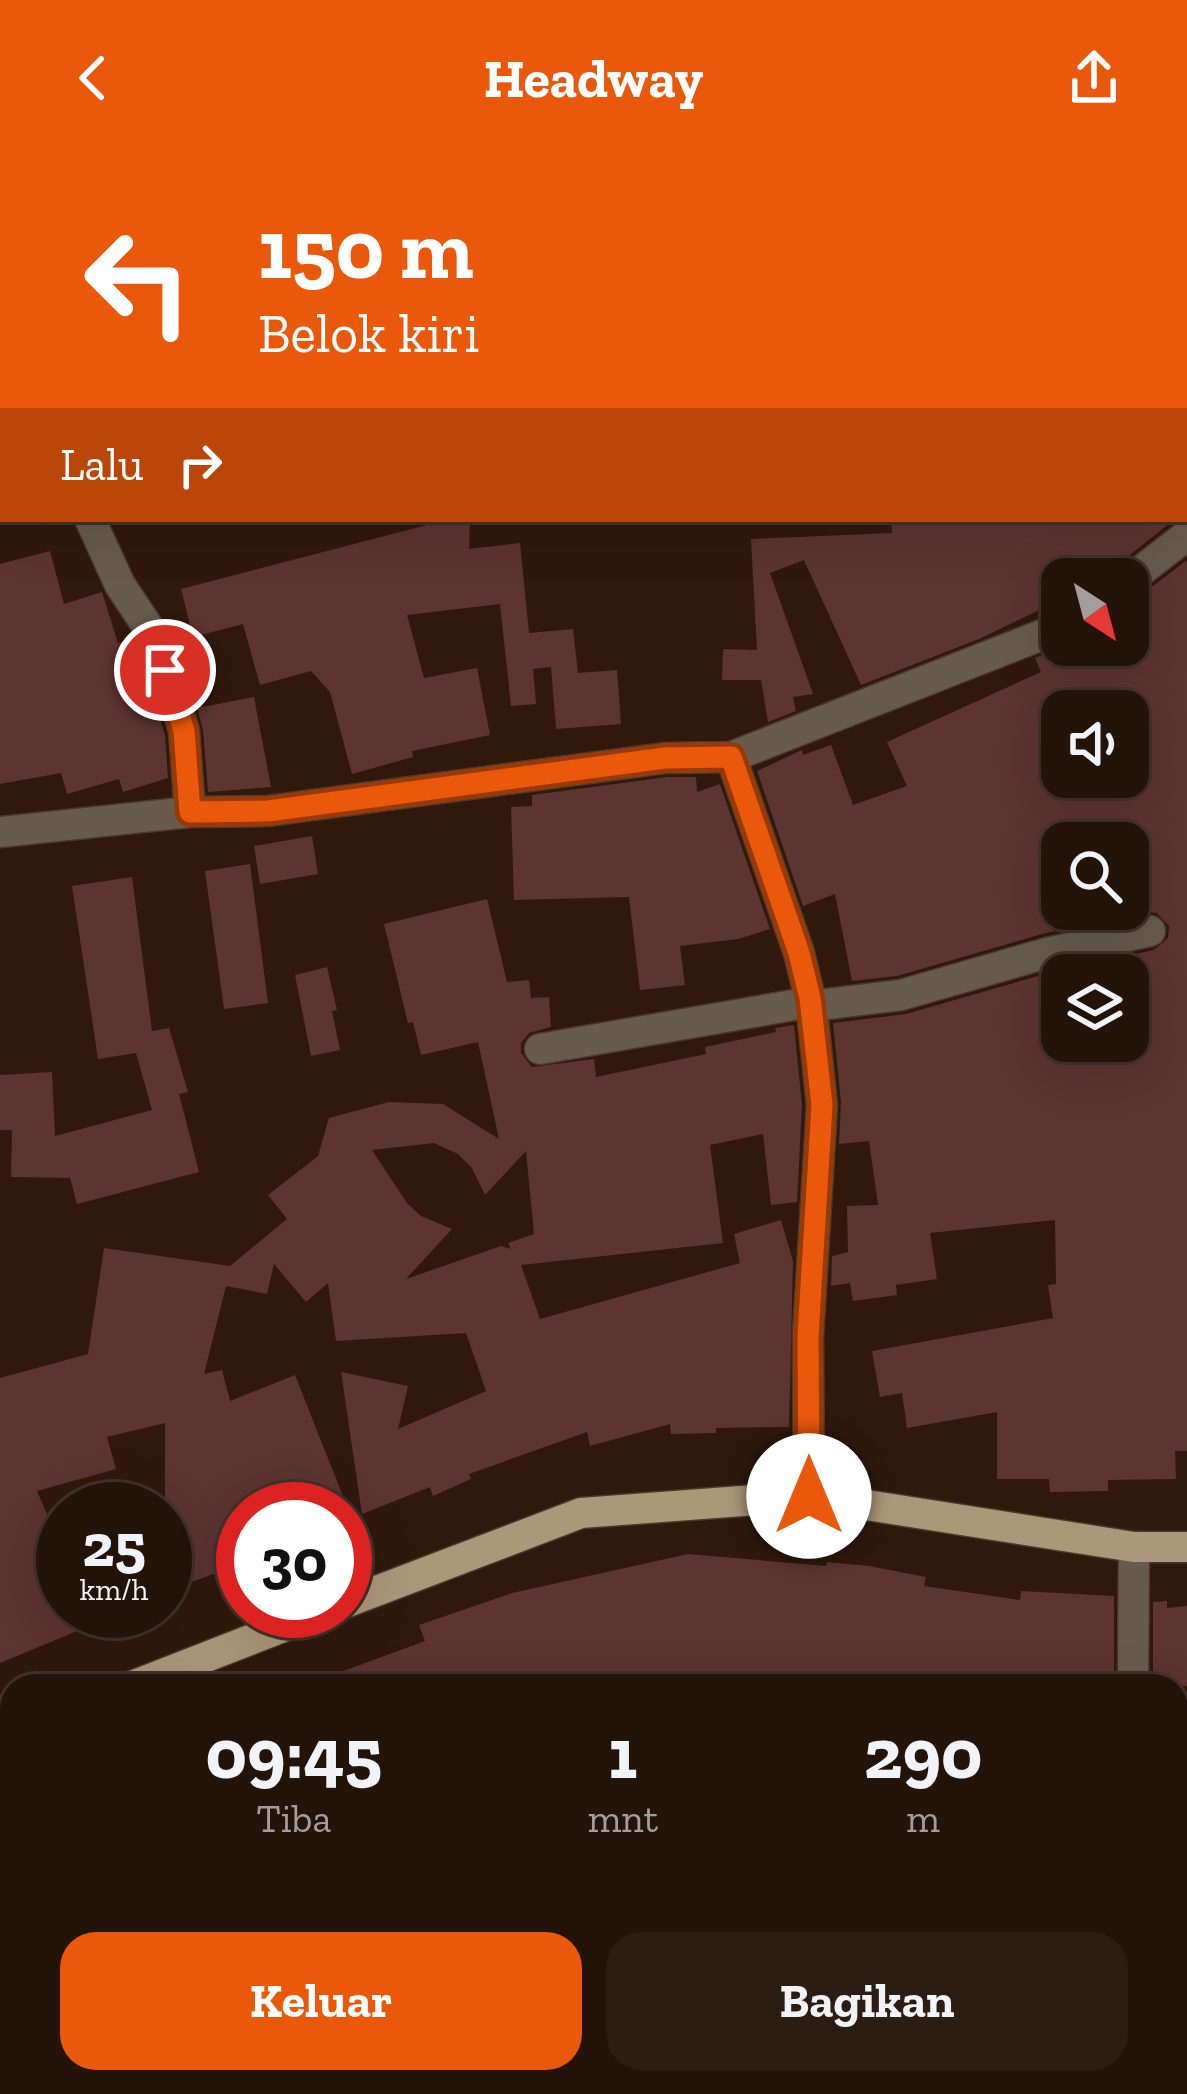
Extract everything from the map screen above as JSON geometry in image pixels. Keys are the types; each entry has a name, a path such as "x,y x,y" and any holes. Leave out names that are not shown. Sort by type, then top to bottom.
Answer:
{"main road":[{"path":"372,1593 581,1513 809,1496 1134,1547 1187,1547"},
{"path":"163,1674 256,1638"}],"street":[{"path":"91,522 120,585 155,639 184,731 190,812"},
{"path":"1149,565 1187,536"},
{"path":"0,832 190,812 268,811 665,758 731,757 1041,635"},
{"path":"731,757 799,953 811,1004 822,1105 808,1336 809,1496"},
{"path":"540,1049 811,1004 901,994 1046,953 1150,931"},
{"path":"1133,1674 1134,1547"},
{"path":"741,2094 765,2094"}],"building":[{"path":"438,522 470,522 469,549 520,543 529,633 573,629 578,673 617,670 621,724 556,729 551,667 533,669 536,704 511,706 500,604 407,615 424,678 477,668 490,735 412,751 413,757 352,774 330,692 311,671 260,685 243,624 193,637 181,589"},
{"path":"891,522 1170,523 1126,558 1041,558 1041,609 861,685 804,560 770,573 813,694 793,697 796,711 768,722 761,680 722,680 723,649 757,650 751,539 892,533"},
{"path":"50,551 64,604 102,592 118,643 132,639 138,647 165,735 168,778 123,792 119,779 67,794 61,773 0,784 0,564"},
{"path":"1187,560 1187,1451 1175,1451 1176,1479 1108,1480 1108,1491 1050,1492 1049,1479 997,1479 997,1412 907,1428 902,1393 880,1397 872,1351 1053,1318 1048,1285 1056,1284 1055,1220 930,1233 937,1279 896,1285 897,1295 853,1301 850,1283 831,1286 832,1256 848,1252 847,1206 878,1205 869,1141 839,1144 841,1103 833,1023 906,1014 1041,975 1041,1062 1149,1062 1149,954 1135,954 1154,950 1168,938 1169,926 1157,913 1149,912 1149,822 1041,822 1041,930 1061,930 897,976 852,981 835,894 803,906 757,771 802,750 803,755 831,745 853,805 907,786 887,742 1041,672 1035,658 1041,656 1041,666 1149,666 1149,589"},
{"path":"254,697 271,787 208,792 197,708"},
{"path":"696,777 697,792 720,784 770,929 738,939 680,946 685,985 640,990 629,897 514,900 511,807 532,806 532,795"},
{"path":"312,836 318,874 260,884 254,846"},
{"path":"250,864 268,1003 224,1009 205,871"},
{"path":"132,877 152,1031 169,1028 188,1092 179,1094 199,1172 77,1204 70,1178 11,1177 12,1130 0,1130 0,1075 52,1072 55,1136 152,1110 136,1053 98,1059 72,886"},
{"path":"487,899 507,982 529,980 531,998 549,997 551,1027 529,1033 521,1043 521,1053 532,1067 594,1059 596,1077 706,1054 705,1047 794,1025 802,1105 797,1202 771,1205 763,1134 710,1145 723,1243 521,1265 540,1319 740,1263 734,1234 781,1220 793,1261 789,1427 671,1434 670,1424 590,1446 587,1432 469,1474 471,1479 433,1496 430,1487 372,1510 372,1482 357,1482 341,1372 408,1386 398,1429 486,1391 466,1333 336,1341 328,1283 306,1302 274,1264 267,1294 226,1286 204,1374 222,1370 230,1401 295,1375 337,1482 216,1482 216,1573 192,1582 192,1482 165,1482 165,1423 107,1437 116,1469 69,1482 36,1482 36,1638 60,1638 0,1663 0,1378 88,1354 104,1248 230,1266 287,1219 268,1195 318,1156 329,1118 389,1102 443,1104 499,1139 478,1042 421,1055 413,1022 408,1023 384,924","holes":["434,1143 458,1154 472,1168 485,1195 526,1151 534,1234 508,1243 511,1249 501,1246 406,1279 452,1229 421,1216 407,1203 372,1150"]},
{"path":"327,967 340,1050 311,1056 295,975"},
{"path":"688,1554 869,1566 926,1577 924,1586 1020,1600 1021,1591 1114,1596 1114,1674 335,1674 425,1641 419,1625 512,1593"},
{"path":"1167,1601 1167,1608 1187,1606 1187,1674 1153,1674 1153,1602"}],"route":[{"path":"165,670 184,731 190,812 268,811 665,758 731,757 799,953 810,998 822,1105 808,1336 809,1496"}]}
